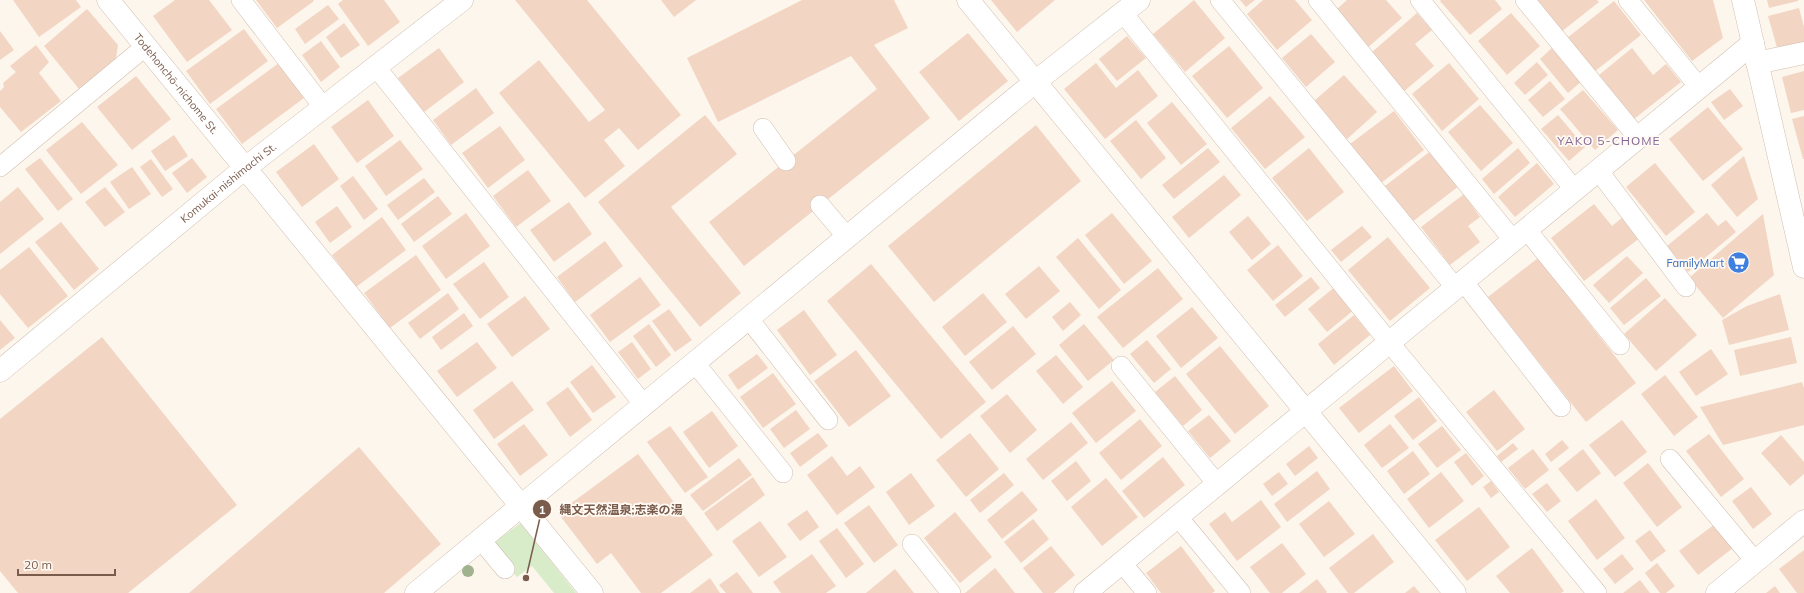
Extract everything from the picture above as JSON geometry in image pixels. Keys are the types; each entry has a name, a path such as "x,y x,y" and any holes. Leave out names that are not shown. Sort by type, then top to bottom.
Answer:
{"street":[{"name":"Todehonchō-nichome St.","path":"108,0 244,169 592,593"},
{"name":"Komukai-nishimachi St.","path":"0,371 244,169 462,0"},
{"path":"968,0 1455,593"},
{"path":"1743,0 1804,267"},
{"path":"416,593 1035,82 1131,7"},
{"path":"1085,593 1699,87 1755,53 1804,53"},
{"path":"1717,593 1804,521"}],"lane":[{"path":"241,0 324,108"},
{"path":"1220,0 1561,407"},
{"path":"1318,0 1520,234 1620,345"},
{"path":"1420,0 1574,189"},
{"path":"1525,0 1638,138"},
{"path":"1628,0 1699,87"},
{"path":"1131,7 1389,342 1597,593"},
{"path":"0,167 146,46"},
{"path":"376,67 644,406"},
{"path":"763,128 786,161"},
{"path":"1598,170 1686,287"},
{"path":"820,205 847,238"},
{"path":"749,319 828,420"},
{"path":"695,363 783,473"},
{"path":"1121,366 1217,484"},
{"path":"1670,459 1755,561"},
{"path":"1178,517 1241,593"},
{"path":"481,540 505,569"},
{"path":"912,544 951,593"},
{"path":"1122,563 1147,593"}],"green space":[{"path":"521,523 576,593 554,593 532,566 517,577 502,561 491,544"}],"building":[{"path":"13,0 76,0 81,7 39,37"},
{"path":"175,0 209,0 232,30 187,62 153,16"},
{"path":"256,0 313,0 314,1 277,28"},
{"path":"343,0 384,0 400,22 368,46 338,4"},
{"path":"515,0 587,0 681,115 638,150 619,128 604,140 625,166 585,198 499,93 539,60 589,122 605,110"},
{"path":"661,0 696,0 674,17"},
{"path":"802,0 894,0 908,28 874,45 930,118 744,266 709,222 877,89 851,56 718,122 687,58"},
{"path":"991,0 1055,0 1017,32"},
{"path":"1194,0 1225,38 1185,72 1153,34"},
{"path":"1240,0 1255,0 1246,7"},
{"path":"1263,0 1295,0 1312,20 1277,50 1247,14"},
{"path":"1347,0 1386,0 1402,18 1367,48 1335,11"},
{"path":"1495,0 1502,9 1470,35 1440,1"},
{"path":"1536,0 1597,0 1599,2 1561,32"},
{"path":"1644,0 1713,0 1723,38 1692,61"},
{"path":"1767,0 1798,0 1798,1 1769,8"},
{"path":"1614,1 1641,35 1594,72 1567,38"},
{"path":"328,5 339,19 305,44 295,29"},
{"path":"1799,8 1804,27 1804,44 1778,51 1768,16"},
{"path":"87,9 118,45 116,58 79,89 44,46"},
{"path":"1417,13 1432,30 1415,44 1434,66 1403,92 1371,53"},
{"path":"1511,13 1540,46 1507,75 1478,41"},
{"path":"344,23 360,45 341,58 326,37"},
{"path":"244,29 268,61 210,104 186,71"},
{"path":"0,31 14,50 0,60"},
{"path":"968,33 1008,81 959,121 919,72"},
{"path":"1311,34 1335,62 1306,87 1282,58"},
{"path":"1127,36 1146,58 1117,81 1099,59"},
{"path":"321,41 340,67 321,82 302,55"},
{"path":"36,45 49,62 39,73 61,101 21,132 0,107 0,91 4,87 3,83 16,72 10,66"},
{"path":"1229,46 1263,88 1227,118 1192,76"},
{"path":"1553,47 1582,81 1568,93 1540,59"},
{"path":"439,48 464,82 424,112 398,78"},
{"path":"1632,48 1653,75 1666,64 1681,82 1634,119 1599,75"},
{"path":"1537,62 1548,75 1525,95 1514,83"},
{"path":"279,63 304,98 242,144 216,109"},
{"path":"1096,63 1116,88 1138,70 1158,96 1105,139 1064,89"},
{"path":"1449,63 1479,99 1442,131 1412,94"},
{"path":"1804,71 1804,110 1791,113 1782,77"},
{"path":"1344,75 1377,112 1347,139 1314,101"},
{"path":"136,76 171,119 132,150 97,107"},
{"path":"1550,81 1565,99 1543,117 1528,100"},
{"path":"476,88 494,113 451,145 433,120"},
{"path":"1730,89 1743,106 1724,120 1711,102"},
{"path":"1583,90 1618,130 1595,150 1560,109"},
{"path":"1270,96 1305,137 1265,169 1231,128"},
{"path":"368,100 394,136 357,163 331,127"},
{"path":"1172,102 1207,144 1181,165 1147,123"},
{"path":"1480,105 1513,143 1481,171 1448,132"},
{"path":"1708,107 1743,149 1703,181 1669,139"},
{"path":"1394,111 1424,150 1381,183 1350,144"},
{"path":"705,115 737,154 671,207 741,293 700,327 598,202"},
{"path":"1558,115 1585,147 1569,161 1541,129"},
{"path":"1804,116 1804,159 1803,159 1792,119"},
{"path":"1136,120 1166,158 1141,179 1110,141"},
{"path":"82,122 118,165 81,194 46,150"},
{"path":"1036,125 1081,181 934,302 888,246"},
{"path":"500,126 525,160 488,188 462,153"},
{"path":"174,135 188,156 165,171 151,151"},
{"path":"400,140 423,169 386,196 365,166"},
{"path":"314,144 339,179 302,207 276,172"},
{"path":"1208,148 1220,162 1174,199 1162,185"},
{"path":"1309,148 1344,192 1307,221 1272,178"},
{"path":"1518,148 1530,163 1494,194 1482,179"},
{"path":"1432,150 1459,186 1412,222 1385,186"},
{"path":"1744,156 1758,199 1737,217 1711,185"},
{"path":"40,158 73,199 58,211 25,169"},
{"path":"192,158 207,177 187,193 172,173"},
{"path":"151,159 173,189 162,197 140,167"},
{"path":"1537,163 1554,184 1515,217 1498,197"},
{"path":"1655,163 1695,212 1666,236 1626,187"},
{"path":"132,167 151,194 129,209 110,182"},
{"path":"528,170 551,201 516,227 493,196"},
{"path":"1224,175 1241,195 1189,238 1172,217"},
{"path":"353,176 378,209 364,220 340,186"},
{"path":"424,178 435,192 398,220 387,205"},
{"path":"18,187 44,219 0,254 0,202"},
{"path":"105,187 125,212 105,227 85,202"},
{"path":"1464,194 1480,217 1468,226 1480,242 1450,265 1421,227"},
{"path":"438,196 452,214 414,242 401,224"},
{"path":"569,202 592,234 554,262 530,230"},
{"path":"1594,204 1612,226 1624,216 1641,237 1584,281 1551,238"},
{"path":"337,206 352,227 330,243 315,222"},
{"path":"466,213 490,246 446,279 422,246"},
{"path":"1112,213 1152,261 1124,284 1085,235"},
{"path":"1707,213 1718,226 1726,220 1736,232 1688,272 1667,246"},
{"path":"1763,214 1774,275 1723,318 1689,278"},
{"path":"1248,216 1271,244 1252,260 1229,232"},
{"path":"382,217 406,250 356,287 332,255"},
{"path":"61,222 99,269 74,290 35,242"},
{"path":"1362,226 1372,237 1341,262 1331,250"},
{"path":"1388,237 1430,288 1390,321 1348,270"},
{"path":"1078,238 1121,290 1099,309 1056,257"},
{"path":"605,241 623,266 575,302 557,277"},
{"path":"1278,245 1303,276 1273,301 1247,270"},
{"path":"29,247 68,296 28,328 0,294 0,270"},
{"path":"416,255 441,290 390,328 364,293"},
{"path":"1627,256 1643,273 1609,303 1593,285"},
{"path":"1538,258 1636,383 1586,422 1488,297"},
{"path":"484,262 509,297 480,319 453,284"},
{"path":"871,264 986,402 941,439 827,301"},
{"path":"1039,266 1060,291 1026,319 1005,294"},
{"path":"1158,268 1183,299 1123,348 1097,317"},
{"path":"640,277 661,305 610,342 590,315"},
{"path":"1311,277 1320,288 1285,317 1275,305"},
{"path":"1646,278 1661,296 1624,325 1610,308"},
{"path":"1336,286 1355,309 1327,332 1308,309"},
{"path":"448,293 459,309 420,339 408,323"},
{"path":"983,293 1007,322 965,356 942,327"},
{"path":"1780,294 1789,330 1729,345 1722,320 1747,306"},
{"path":"525,296 550,329 512,357 487,324"},
{"path":"1665,298 1697,335 1656,371 1624,334"},
{"path":"1070,302 1081,315 1063,331 1052,317"},
{"path":"1192,307 1218,338 1181,368 1156,336"},
{"path":"669,309 692,340 675,352 652,321"},
{"path":"804,310 837,355 810,375 777,330"},
{"path":"464,313 473,326 441,350 432,337"},
{"path":"1354,315 1370,335 1334,365 1318,344"},
{"path":"0,320 15,338 0,350"},
{"path":"649,324 671,355 656,367 633,336"},
{"path":"1084,324 1114,360 1088,381 1059,345"},
{"path":"1013,326 1036,354 992,390 969,362"},
{"path":"102,337 237,505 128,593 18,593 0,571 0,419"},
{"path":"1791,337 1797,363 1740,376 1734,350"},
{"path":"1147,340 1171,369 1154,383 1130,354"},
{"path":"477,342 497,368 457,397 437,371"},
{"path":"632,342 651,369 638,379 618,352"},
{"path":"1220,346 1269,406 1235,434 1186,374"},
{"path":"1711,349 1728,374 1696,396 1679,372"},
{"path":"856,350 891,396 849,427 814,381"},
{"path":"757,354 768,368 738,390 728,375"},
{"path":"1056,355 1083,387 1063,404 1036,371"},
{"path":"592,365 616,397 593,413 570,382"},
{"path":"1394,366 1413,391 1359,433 1339,408"},
{"path":"773,373 796,404 763,428 740,397"},
{"path":"1665,375 1698,417 1674,436 1641,394"},
{"path":"1175,376 1202,410 1183,426 1155,392"},
{"path":"512,381 534,410 494,439 473,410"},
{"path":"1112,381 1136,411 1096,443 1072,413"},
{"path":"1802,382 1804,388 1804,425 1723,445 1700,407"},
{"path":"568,387 592,420 570,437 546,403"},
{"path":"1494,390 1525,429 1497,451 1466,412"},
{"path":"1007,394 1037,430 1010,453 980,416"},
{"path":"1419,397 1437,421 1413,440 1394,416"},
{"path":"796,410 810,429 784,448 770,429"},
{"path":"712,411 738,446 709,468 683,432"},
{"path":"1209,415 1231,441 1210,458 1188,431"},
{"path":"1140,419 1162,446 1121,480 1099,453"},
{"path":"1622,420 1647,452 1615,477 1589,445"},
{"path":"1071,422 1088,443 1043,480 1026,459"},
{"path":"524,424 548,455 520,476 497,444"},
{"path":"1390,424 1409,448 1382,468 1364,445"},
{"path":"670,426 708,477 685,493 647,442"},
{"path":"1442,426 1461,450 1437,468 1418,444"},
{"path":"818,433 828,446 800,467 790,453"},
{"path":"970,433 999,469 966,497 936,460"},
{"path":"1709,434 1744,479 1721,497 1686,451"},
{"path":"1781,435 1804,462 1804,474 1790,486 1761,453"},
{"path":"1562,440 1569,448 1551,462 1545,454"},
{"path":"1513,443 1518,449 1501,462 1497,456"},
{"path":"1309,446 1318,458 1295,476 1286,464"},
{"path":"359,447 441,544 384,593 189,593"},
{"path":"1533,449 1549,470 1525,489 1508,468"},
{"path":"1583,449 1601,473 1577,492 1558,469"},
{"path":"1413,451 1430,474 1404,494 1387,471"},
{"path":"1466,453 1484,476 1472,486 1454,462"},
{"path":"638,454 713,555 661,593 641,593 611,553 597,564 558,513"},
{"path":"832,456 847,476 860,466 875,487 837,515 807,475"},
{"path":"1163,457 1185,485 1144,518 1122,491"},
{"path":"739,458 752,475 703,511 690,495"},
{"path":"1076,461 1091,481 1067,501 1051,481"},
{"path":"1648,463 1682,507 1657,527 1623,483"},
{"path":"1317,471 1330,489 1287,522 1274,504"},
{"path":"1279,472 1288,484 1272,496 1263,484"},
{"path":"1441,472 1464,501 1429,528 1407,499"},
{"path":"911,473 935,506 909,525 886,492"},
{"path":"1004,473 1014,485 980,513 970,500"},
{"path":"753,477 765,495 717,531 704,513"},
{"path":"1106,478 1138,517 1102,546 1071,507"},
{"path":"1491,481 1499,492 1491,498 1483,487"},
{"path":"1547,483 1561,501 1547,512 1532,494"},
{"path":"1751,487 1772,514 1753,529 1732,501"},
{"path":"1022,491 1038,510 1002,539 987,520"},
{"path":"1596,499 1625,538 1597,560 1568,521"},
{"path":"1261,500 1281,527 1237,561 1209,524 1225,512 1232,522"},
{"path":"1329,501 1355,534 1324,557 1299,524"},
{"path":"869,505 898,545 874,563 844,523"},
{"path":"1479,507 1510,547 1467,581 1435,540"},
{"path":"807,510 819,527 800,541 787,524"},
{"path":"955,512 992,557 960,583 924,538"},
{"path":"1033,519 1049,539 1021,563 1004,542"},
{"path":"760,521 787,557 759,577 732,541"},
{"path":"1715,524 1733,548 1698,575 1679,551"},
{"path":"837,528 864,564 846,578 819,541"},
{"path":"1650,530 1666,551 1651,562 1635,541"},
{"path":"1373,534 1394,562 1354,593 1348,593 1329,568"},
{"path":"1282,543 1306,574 1282,593 1270,593 1250,567"},
{"path":"1051,546 1075,575 1054,593 1043,593 1023,568"},
{"path":"1181,546 1215,591 1212,593 1161,593 1146,573"},
{"path":"1532,548 1564,591 1561,593 1510,593 1496,576"},
{"path":"1804,550 1804,593 1797,593 1779,569"},
{"path":"812,554 836,586 826,593 781,593 773,582"},
{"path":"1622,554 1634,569 1615,584 1603,569"},
{"path":"1657,563 1675,586 1666,593 1660,593 1645,573"},
{"path":"995,568 1015,593 965,593"},
{"path":"895,569 914,593 866,593"},
{"path":"737,572 753,593 726,593 719,585"},
{"path":"710,578 720,593 690,593"},
{"path":"1317,579 1327,592 1326,593 1299,593"},
{"path":"1640,580 1650,593 1623,593"},
{"path":"1414,586 1420,593 1405,593"},
{"path":"1775,586 1780,593 1766,593"}],"place":[{"name":"FamilyMart","path":"1739,263"},
{"name":"縄文天然温泉;志楽の湯","path":"526,578"}],"district":[{"name":"YAKO 5-CHOME","path":"1609,140"}]}
